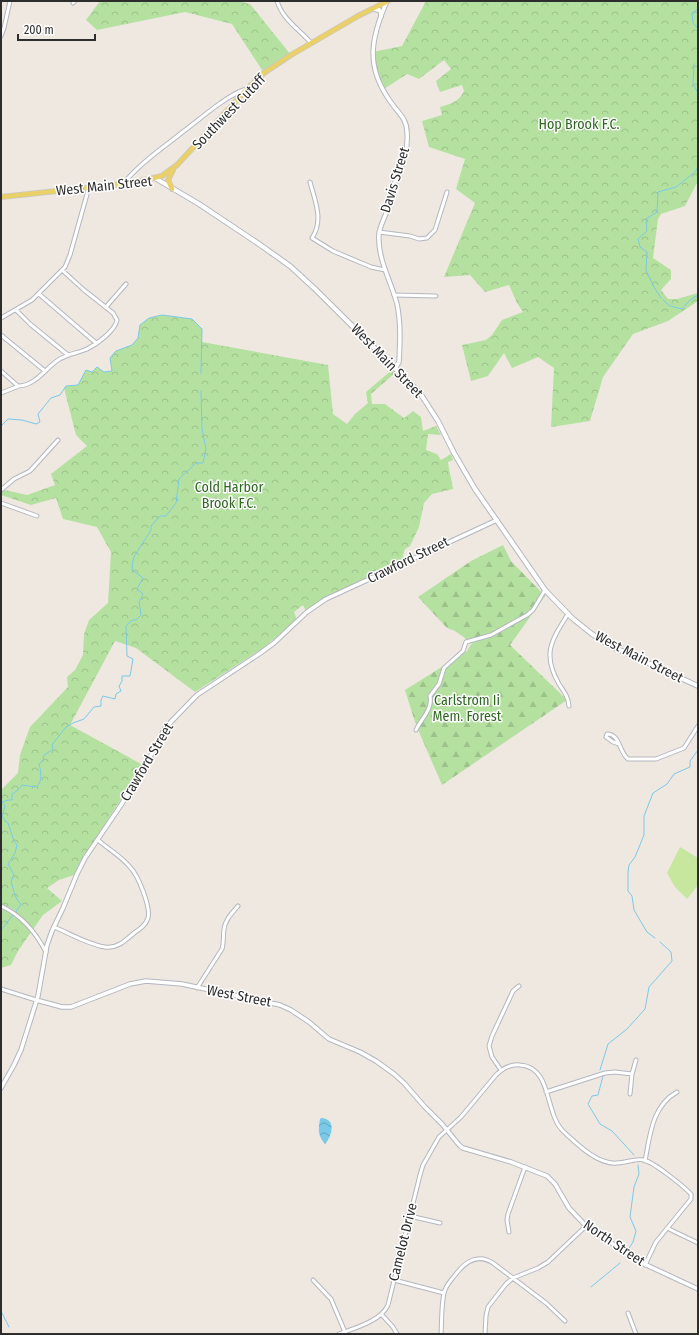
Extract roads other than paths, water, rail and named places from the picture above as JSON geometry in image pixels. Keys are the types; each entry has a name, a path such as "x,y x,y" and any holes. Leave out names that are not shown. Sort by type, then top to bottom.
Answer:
{"main road":[{"name":"Southwest Cutoff","path":"155,178 173,170 248,88 276,64 371,9 388,1"},
{"path":"371,9 379,10 381,12 381,16"},
{"path":"172,189 168,180 173,170"},
{"name":"West Main Street","path":"1,197 123,184 155,178 229,224 290,266 415,387 438,421 465,472 497,520 545,590 568,614 592,634 609,645 698,686"}],"street":[{"path":"1,36 10,1"},
{"path":"277,1 280,10 286,18 311,43"},
{"name":"Davis Street","path":"388,1 381,16 373,45 373,61 378,78 386,96 403,117 407,127 406,154 396,179 379,232 385,270 394,295 399,322 399,362 396,367"},
{"path":"123,184 134,171 208,113 234,94 248,88"},
{"path":"310,182 319,216 317,229 312,238 333,251 371,267 385,270"},
{"path":"1,318 27,304 63,271 70,254 89,187"},
{"path":"379,232 410,236 419,239 427,238 435,230 447,192"},
{"path":"1,393 35,381 57,361 68,355 87,349 96,343 111,330 117,322 116,316 63,271"},
{"path":"106,307 126,284"},
{"path":"38,294 96,343"},
{"path":"394,295 436,296"},
{"path":"16,310 30,324 68,355"},
{"path":"1,335 45,371"},
{"path":"1,371 16,385 20,386"},
{"path":"1,490 14,480 30,471 58,440"},
{"path":"1,503 37,516"},
{"name":"Crawford Street","path":"1,1088 18,1056 36,1000 46,952 54,927 79,870 122,805 147,763 165,728 197,696 263,652 307,612 326,600 497,520"},
{"path":"416,730 430,707 430,696 439,684 444,668 463,651 466,642 491,635 527,615 533,610 545,590"},
{"path":"568,614 553,640 549,653 553,670 568,697 569,706"},
{"path":"619,744 622,753 628,759 656,759 684,748 698,726"},
{"path":"54,927 91,943 109,947 116,946 123,942 140,929 147,920 149,910 135,873 125,861 98,840"},
{"path":"1,906 11,911 22,920 38,938 46,952"},
{"path":"197,988 222,949 224,944 224,929 226,922 230,914 238,906"},
{"name":"West Street","path":"1,989 62,1008 71,1007 127,985 143,981 182,984 269,1001 291,1010 330,1039 358,1051 388,1069 404,1083 442,1124"},
{"path":"519,986 514,991 490,1042 490,1052 501,1070 518,1065 531,1067 540,1076 559,1126 564,1133 594,1156 603,1161 613,1163 645,1160 692,1196 655,1245 645,1264"},
{"path":"630,1094 632,1074 636,1060"},
{"name":"Camelot Drive","path":"382,1315 388,1305 422,1170 437,1140 461,1117 501,1070"},
{"path":"546,1092 605,1073 615,1072 632,1074"},
{"path":"645,1160 654,1118 667,1099 678,1092"},
{"name":"North Street","path":"442,1124 457,1143 464,1148 542,1173 551,1179 569,1208 586,1226 645,1264 698,1289"},
{"path":"509,1232 508,1214 525,1167"},
{"path":"410,1216 440,1223"},
{"path":"485,1334 486,1316 489,1306 503,1288 513,1278 546,1264 586,1226"},
{"path":"667,1228 698,1243"},
{"path":"441,1334 444,1294 449,1282 463,1266 469,1261 476,1259 490,1261 546,1304 565,1321"},
{"path":"313,1280 331,1299 345,1332"},
{"path":"394,1280 444,1294"},
{"path":"628,1313 635,1334"},
{"path":"339,1334 382,1315 397,1334"}],"water":[{"path":"321,1118 329,1121 332,1128 330,1137 325,1144 319,1133 319,1123"}],"waterway":[{"path":"698,9 692,13 693,23 698,28"},
{"path":"694,64 693,84 698,93"},
{"path":"661,298 646,270 647,252 640,247 638,239 647,231 646,219 657,212 658,192 676,187 695,172 698,167"},
{"path":"663,300 670,306 682,309 690,300 698,295"},
{"path":"1,426 8,419 22,420 36,424 40,422 38,414 51,398 60,395 66,386 78,385 86,370 92,372 97,367 104,372 112,371 110,358 116,351 132,345 138,338 140,325 149,318 162,315 192,319 202,329 201,373"},
{"path":"15,913 21,904 14,894 11,882 14,875 8,864 15,853 17,845 14,841 8,823 2,816 5,806 2,802 12,800 12,794 22,785 36,787 40,782 41,776 39,764 44,760 43,756 53,749 52,745 66,727 84,719 94,707 101,706 103,696 115,699 116,694 121,691 119,686 122,681 122,676 130,676 133,659 127,656 126,626 132,620 136,620 141,615 139,602 143,594 137,589 143,578 132,570 133,560 151,530 151,526 160,516 166,516 176,503 179,479 196,463 203,463 206,449 202,429 201,391"},
{"path":"655,938 647,932 634,910 632,896 628,891 629,865 635,857 644,835 644,816 653,793 667,784 674,774 690,767 690,761 698,750"},
{"path":"1,930 13,915"},
{"path":"600,1070 608,1044 627,1029 645,1009 649,987 672,961 671,952 660,942"},
{"path":"603,1076 598,1095 592,1096 588,1104 600,1124 612,1131 634,1155"},
{"path":"628,1250 633,1242 636,1231 630,1217 634,1187 639,1174 638,1165"},
{"path":"591,1287 620,1263"},
{"path":"1,1311 9,1327"}],"park label":[{"name":"Hop Brook F.C.","path":"579,124"},
{"name":"Cold Harbor Brook F.C.","path":"229,496"},
{"name":"Carlstrom Ii Mem. Forest","path":"467,708"}]}
